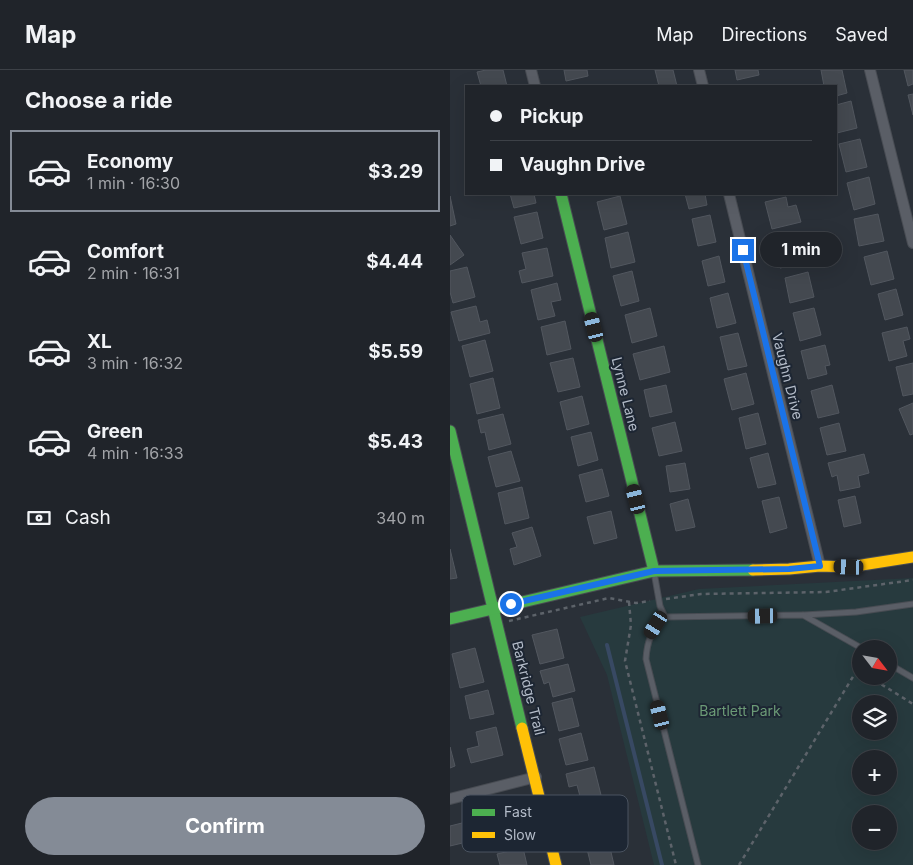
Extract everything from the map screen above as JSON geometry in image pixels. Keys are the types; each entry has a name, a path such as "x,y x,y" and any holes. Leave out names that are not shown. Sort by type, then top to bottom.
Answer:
{"street":[{"path":"531,70 535,85"},
{"path":"699,70 703,85"},
{"path":"870,70 913,243"},
{"name":"Lynne Lane","path":"561,195 654,571"},
{"name":"Vaughn Drive","path":"729,195 820,566"},
{"name":"Barkridge Trail","path":"450,431 540,795"},
{"path":"450,619 654,571 789,569 820,566 849,567 913,557"},
{"path":"466,795 536,777"},
{"name":"Barkridge Trail","path":"553,852 556,865"}],"lane":[{"path":"654,571 658,600 665,617"},
{"path":"698,865 646,659 646,647 656,625 665,617 803,615 856,612 913,604"},
{"path":"803,615 852,643"},
{"path":"898,669 913,678"}],"path":[{"path":"498,623 609,598 636,603 702,594 826,592 913,580"},
{"path":"629,602 631,625 625,661 676,865"},
{"path":"739,865 852,678"},
{"path":"882,685 913,704"}],"green space":[{"name":"Bartlett Park","path":"913,578 913,865 654,865 607,675 580,617 699,589"}],"building":[{"path":"503,70 507,85 481,85 477,72"},
{"path":"564,70 587,70 588,76 566,81"},
{"path":"655,70 673,70 677,85 659,85"},
{"path":"735,70 758,70 759,75 737,80"},
{"path":"821,70 842,70 847,93 837,96 837,85 824,85"},
{"path":"904,70 913,70 913,84 908,86"},
{"path":"913,94 913,115 908,95"},
{"path":"851,101 857,128 837,133 837,105"},
{"path":"860,139 867,167 846,172 839,144"},
{"path":"869,177 875,204 854,210 847,183"},
{"path":"510,195 534,195 536,203 514,208"},
{"path":"685,195 705,195 707,205 689,209"},
{"path":"450,196 456,224 450,226"},
{"path":"620,196 627,224 604,230 597,202"},
{"path":"786,197 788,207 796,205 801,222 772,229 765,202"},
{"path":"537,212 543,238 521,244 514,217"},
{"path":"878,214 884,241 859,246 854,219"},
{"path":"710,215 716,242 698,246 692,219"},
{"path":"628,232 635,262 611,268 605,238"},
{"path":"450,235 464,255 450,265"},
{"path":"791,235 798,264 780,268 773,239"},
{"path":"547,248 553,276 522,283 519,271 526,269 522,253"},
{"path":"887,251 894,279 871,285 864,257"},
{"path":"719,256 725,282 708,286 702,261"},
{"path":"467,267 475,297 453,303 450,292 450,271"},
{"path":"632,271 639,301 621,306 613,276"},
{"path":"808,272 814,297 790,303 785,278"},
{"path":"557,283 561,300 551,302 555,316 538,320 531,290"},
{"path":"896,289 903,315 885,320 878,294"},
{"path":"728,293 736,323 717,328 710,298"},
{"path":"476,306 480,322 487,320 490,333 459,341 451,312"},
{"path":"650,308 657,336 632,343 625,315"},
{"path":"814,308 821,335 800,341 793,313"},
{"path":"565,321 571,349 547,355 541,327"},
{"path":"907,327 910,339 903,341 907,356 889,361 882,333"},
{"path":"738,333 747,366 728,370 720,337"},
{"path":"485,340 493,371 470,377 462,346"},
{"path":"825,345 830,365 825,366 827,374 808,379 801,351"},
{"path":"664,346 670,372 640,380 633,354"},
{"path":"573,358 580,387 558,392 550,363"},
{"path":"913,363 913,394 903,396 896,367"},
{"path":"746,373 754,404 732,410 724,379"},
{"path":"493,378 500,408 477,414 470,384"},
{"path":"666,385 672,412 650,417 644,390"},
{"path":"832,385 839,413 818,418 811,391"},
{"path":"582,396 589,424 567,430 560,402"},
{"path":"913,403 913,434 910,435 899,409"},
{"path":"758,413 766,444 746,449 739,418"},
{"path":"503,414 511,444 489,450 485,432 481,433 478,420"},
{"path":"675,422 682,451 659,456 652,428"},
{"path":"839,423 846,451 827,455 820,428"},
{"path":"591,432 598,460 578,466 571,437"},
{"path":"511,451 520,481 496,487 488,457"},
{"path":"768,453 776,484 758,488 750,458"},
{"path":"864,454 869,473 858,476 860,487 840,491 837,475 832,477 828,463"},
{"path":"685,463 690,489 670,492 666,466"},
{"path":"602,469 609,496 586,502 579,475"},
{"path":"522,487 529,518 505,524 498,493"},
{"path":"855,496 861,523 844,527 838,500"},
{"path":"779,497 787,528 770,533 762,501"},
{"path":"688,499 695,527 676,531 670,504"},
{"path":"611,511 617,538 594,544 587,517"},
{"path":"532,527 541,556 514,565 510,549 517,547 512,533"},
{"path":"450,549 457,578 450,579"},
{"path":"557,629 564,658 540,664 532,635"},
{"path":"475,648 484,682 460,688 452,654"},
{"path":"568,664 575,691 553,697 549,682 544,684 540,671"},
{"path":"488,690 494,714 470,719 465,696"},
{"path":"572,698 579,726 559,731 552,703"},
{"path":"496,727 503,755 471,763 467,749 479,746 476,732"},
{"path":"581,733 588,760 566,765 559,739"},
{"path":"450,747 455,766 450,768"},
{"path":"594,767 601,795 580,795 577,785 569,787 566,774"},
{"path":"462,823 462,843 450,846 450,826"},
{"path":"524,852 527,865 500,865 497,854"},
{"path":"588,852 611,852 614,865 591,865"}],"waterway":[{"path":"607,645 662,865"}],"traffic: fast":[{"path":"561,195 654,571"},
{"path":"450,431 522,728"},
{"path":"450,619 654,571 753,570"}],"traffic: slow":[{"path":"753,570 820,566 849,567 913,557"},
{"path":"522,728 539,795"},
{"path":"553,852 556,865"}],"route":[{"path":"511,604 654,571 726,571 820,566 743,250"}]}
